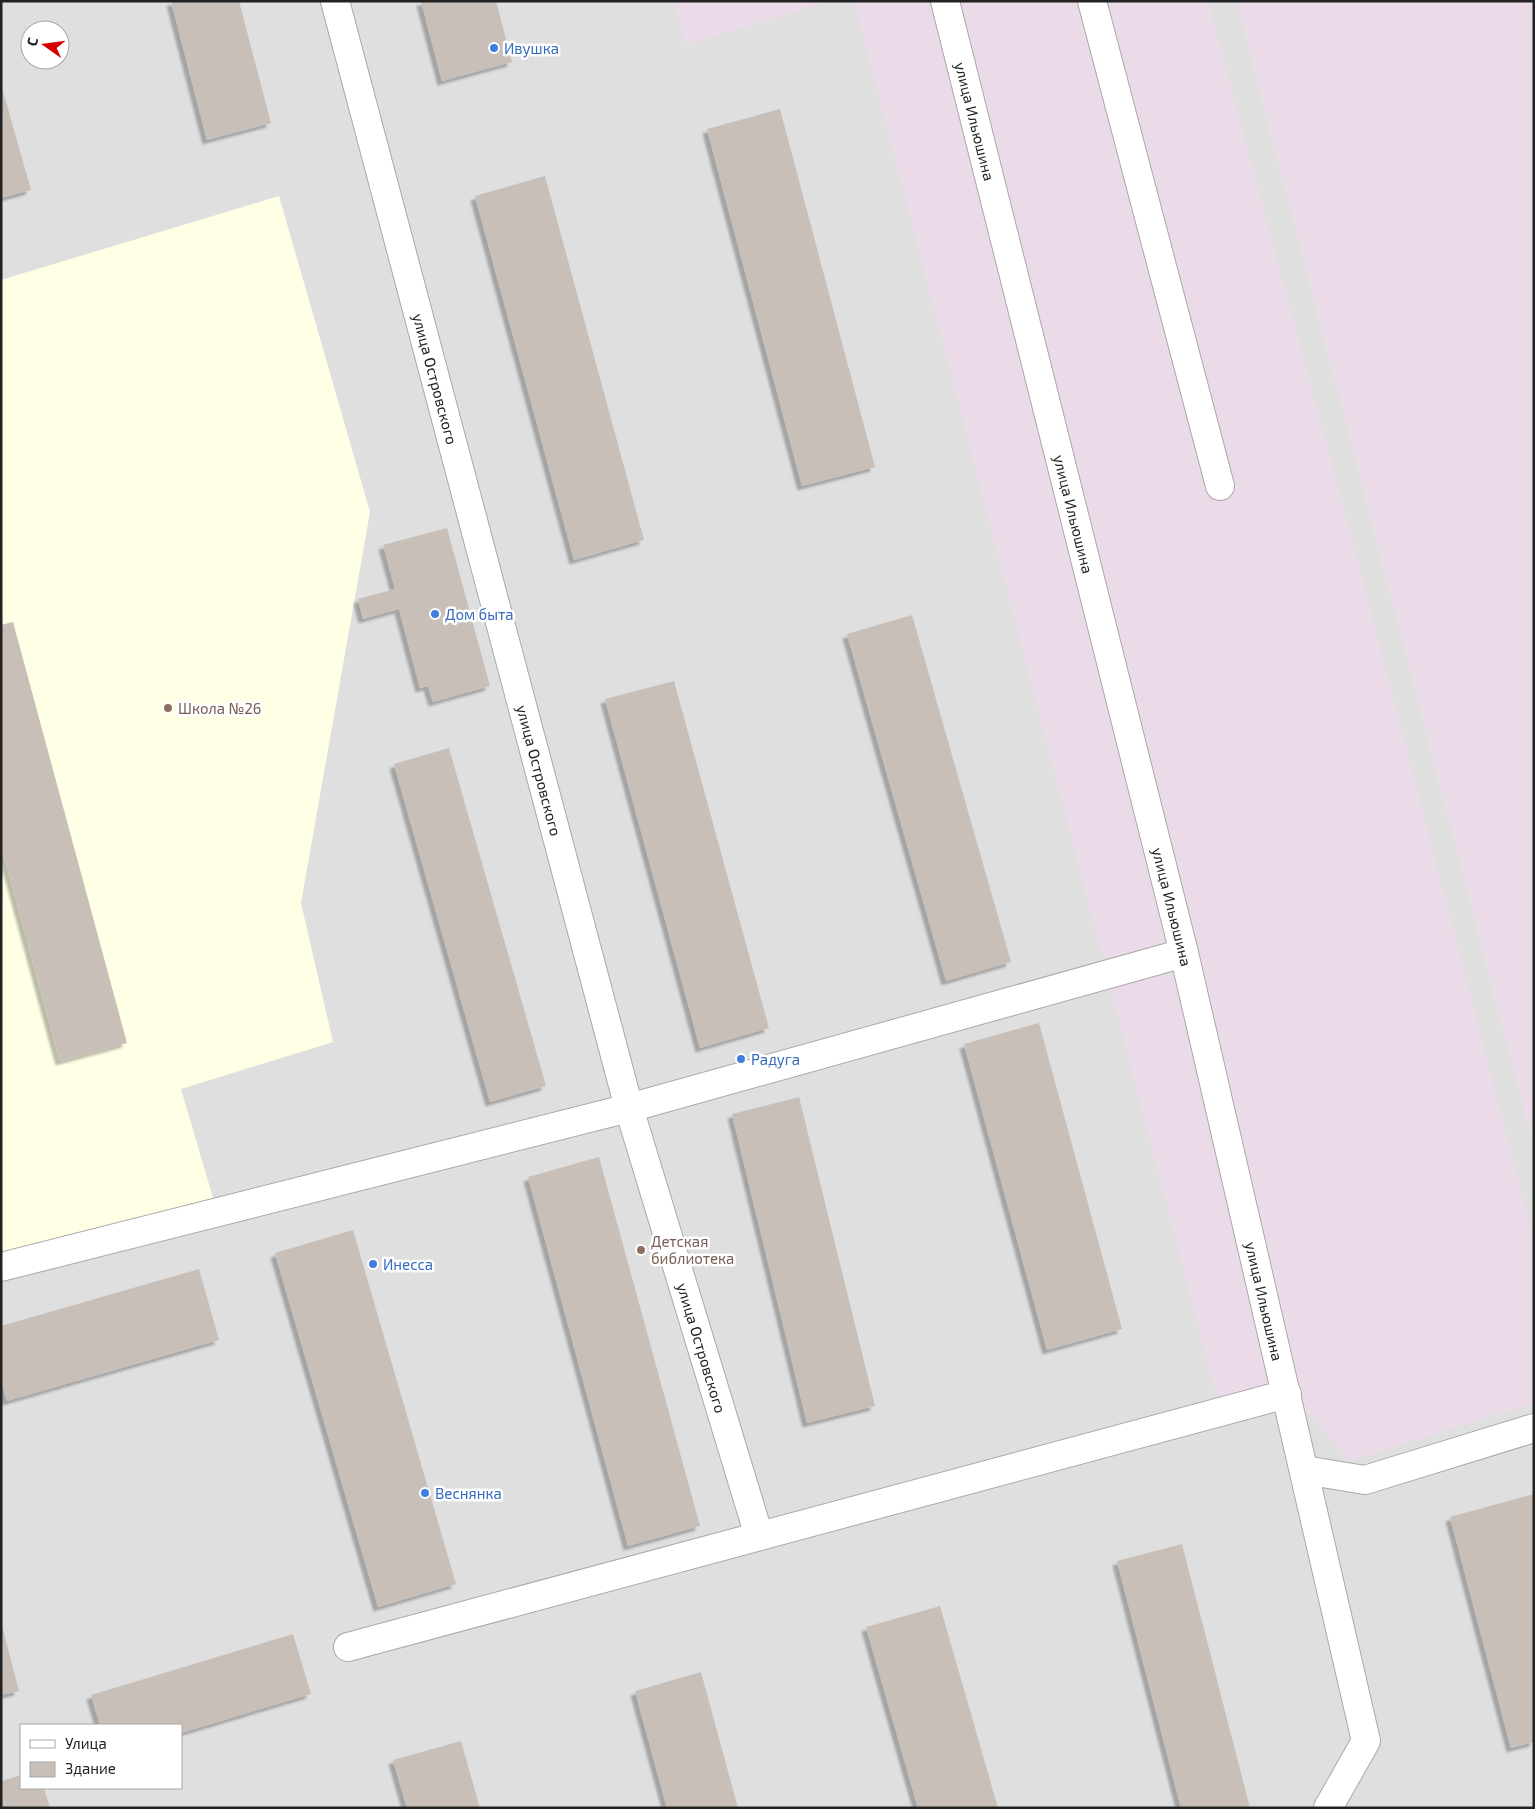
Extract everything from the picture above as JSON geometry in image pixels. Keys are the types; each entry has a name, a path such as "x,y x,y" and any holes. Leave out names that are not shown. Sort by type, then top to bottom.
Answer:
{"street":[{"name":"улица Островского","path":"335,1 629,1108 759,1536"},
{"name":"улица Ильюшина","path":"945,1 1184,954 1366,1741 1328,1808"},
{"path":"1092,1 1220,486"},
{"path":"1,1267 629,1108 1184,954"},
{"path":"348,1647 1287,1394"},
{"path":"1304,1470 1365,1480 1534,1428"}],"shaded area":[{"path":"1,1 1237,1 1534,1146 1534,1808 1,1808"},
{"path":"675,1 830,1 685,45"},
{"path":"854,1 1208,1 1362,577 1534,1241 1534,1403 1349,1461 1294,1393 1222,1418"},
{"path":"1237,1 1534,1 1534,1146"},
{"name":"Школа №26","path":"279,196 370,512 301,903 333,1042 181,1089 213,1198 1,1255 1,280"}],"building":[{"path":"171,1 239,1 271,123 207,140"},
{"path":"421,1 496,1 512,62 442,81"},
{"path":"1,84 31,190 1,198"},
{"path":"780,109 875,467 802,486 707,129"},
{"path":"545,176 644,540 574,560 475,196"},
{"name":"Дом быта","path":"447,528 490,686 433,702 428,686 420,688 399,609 363,619 358,599 395,589 383,545"},
{"path":"912,615 1011,962 946,981 847,634"},
{"path":"13,622 127,1043 60,1061 1,844 1,625"},
{"path":"674,681 769,1028 700,1048 605,699"},
{"path":"449,748 546,1086 490,1102 394,764"},
{"path":"1039,1023 1122,1329 1047,1350 964,1044"},
{"path":"799,1097 875,1406 807,1423 732,1114"},
{"path":"599,1157 700,1526 628,1546 528,1177"},
{"path":"353,1230 456,1584 378,1607 275,1253"},
{"path":"199,1269 219,1340 7,1401 1,1381 1,1326"},
{"path":"1534,1494 1534,1742 1511,1748 1450,1517"},
{"path":"1182,1544 1250,1808 1181,1808 1117,1561"},
{"path":"940,1606 998,1808 918,1808 866,1627"},
{"path":"1,1622 19,1691 1,1695"},
{"path":"293,1634 311,1694 182,1733 182,1724 100,1724 91,1695"},
{"path":"701,1672 738,1808 667,1808 635,1691"},
{"path":"461,1741 480,1808 407,1808 393,1760"},
{"path":"20,1775 20,1789 44,1789 50,1808 1,1808 1,1781"}],"place":[{"name":"Ивушка","path":"494,48"},
{"name":"Дом быта","path":"435,614"},
{"name":"Школа №26","path":"168,708"},
{"name":"Радуга","path":"741,1059"},
{"name":"Детская библиотека","path":"641,1250"},
{"name":"Инесса","path":"373,1264"},
{"name":"Веснянка","path":"425,1493"}]}
